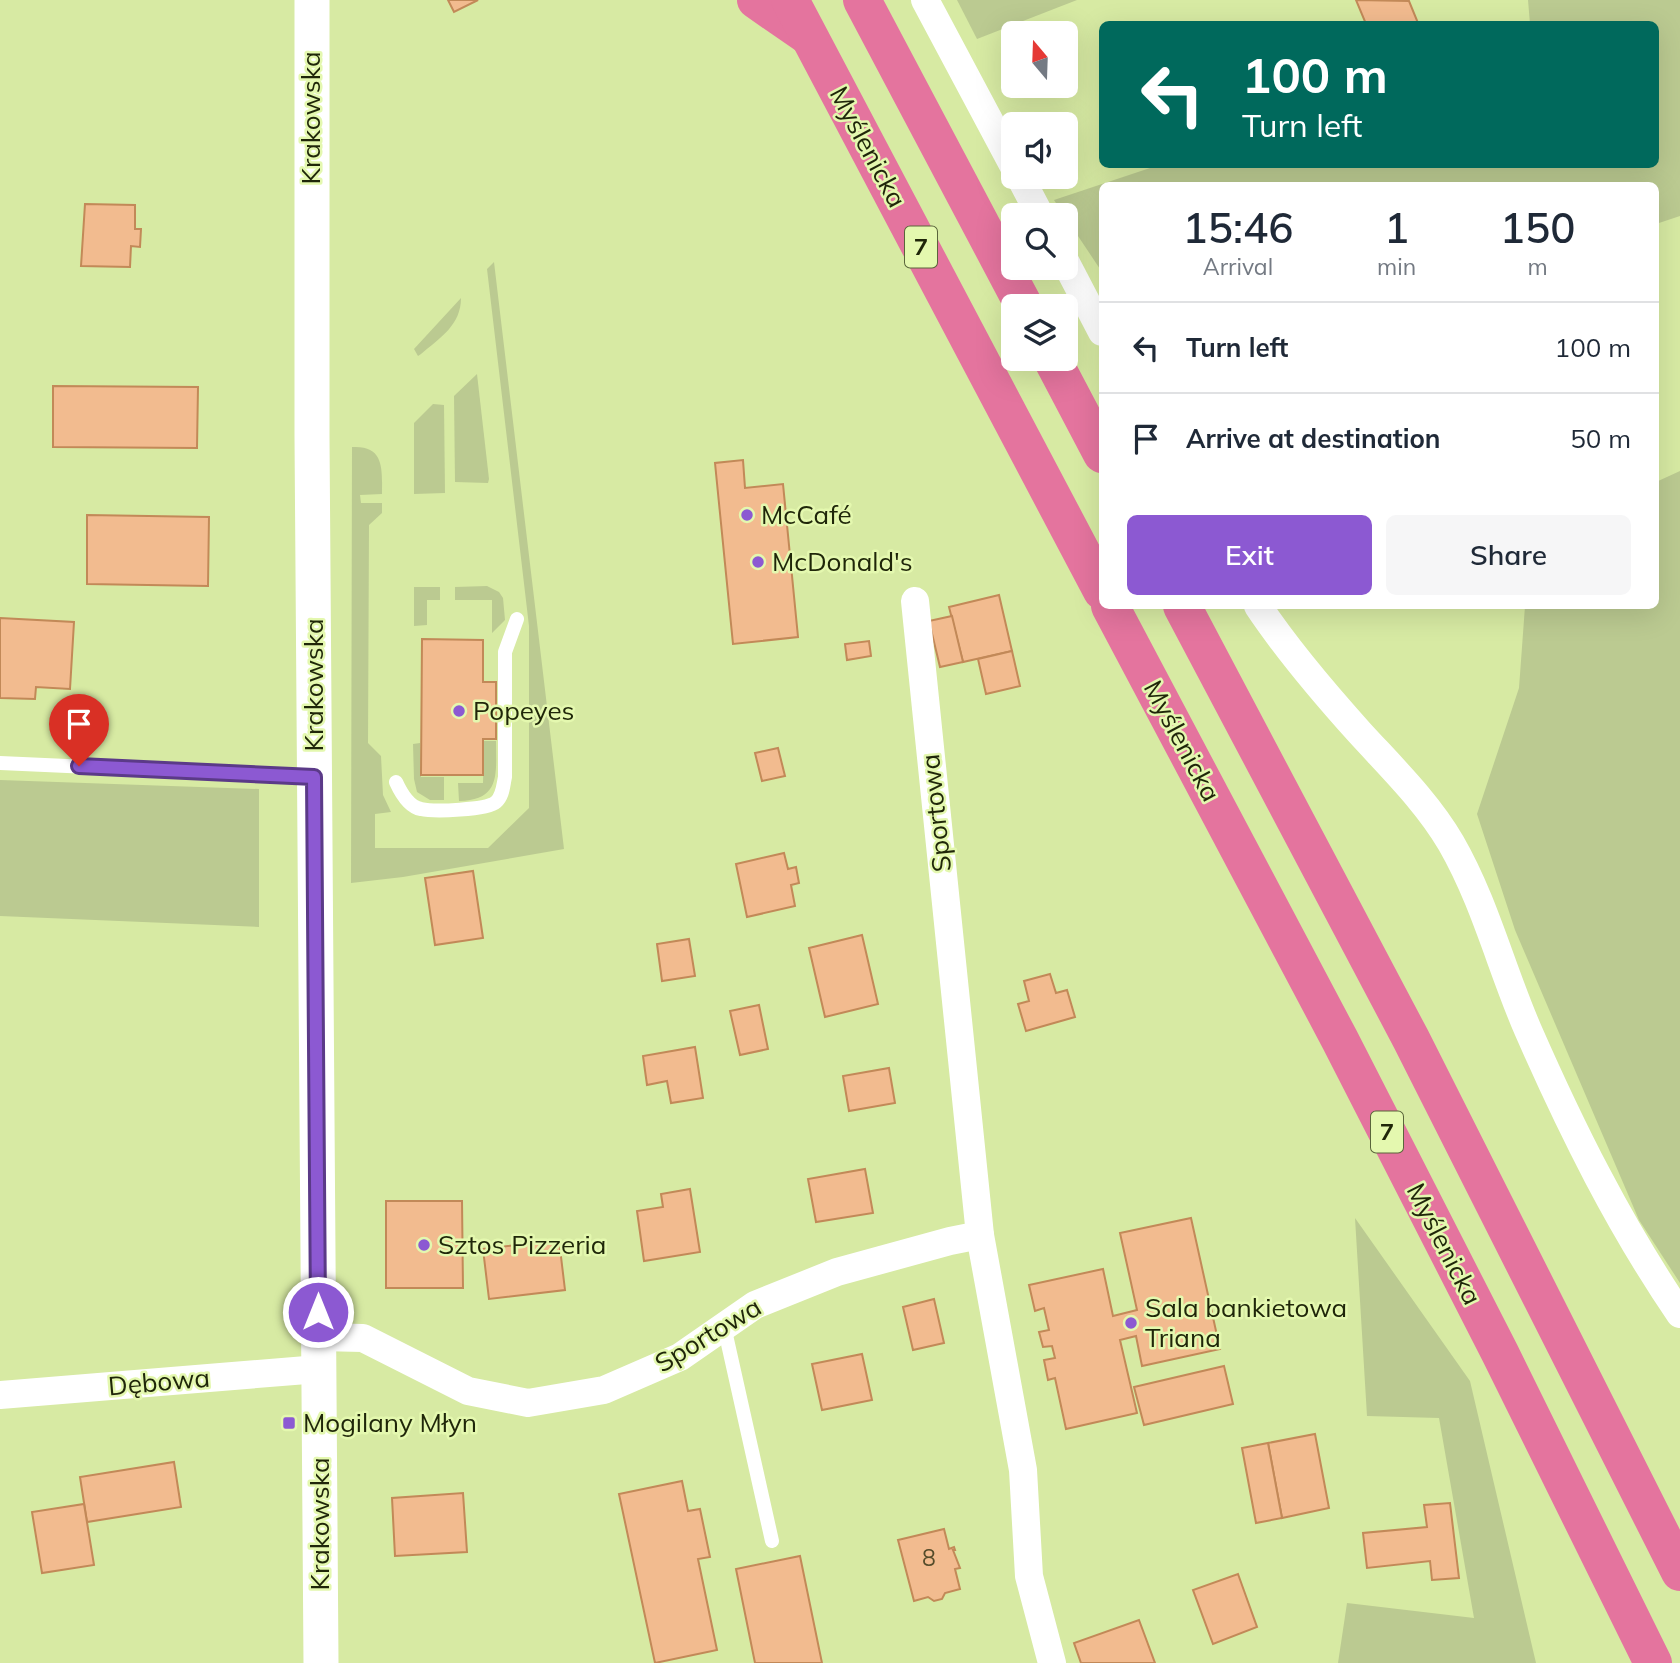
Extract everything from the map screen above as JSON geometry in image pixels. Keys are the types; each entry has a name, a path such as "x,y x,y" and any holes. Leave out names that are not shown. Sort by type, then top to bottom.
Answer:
{"highway":[{"path":"756,0 809,37"},
{"name":"Myślenicka","path":"790,0 1099,585"},
{"path":"862,0 1018,294"},
{"path":"1058,371 1099,448"},
{"name":"Myślenicka","path":"1112,609 1377,1112 1506,1364 1653,1663"},
{"path":"1184,609 1450,1113 1680,1572"}],"street":[{"name":"Krakowska","path":"312,0 314,777 321,1663"},
{"path":"925,0 1001,142"},
{"path":"1075,280 1099,326"},
{"name":"Sportowa","path":"915,601 980,1235 1023,1470 1029,1576 1052,1663"},
{"path":"1260,609 1323,692 1422,801 1451,843 1475,892 1527,1028 1562,1104 1622,1224 1680,1314"},
{"name":"Sportowa","path":"319,1353 363,1338 468,1391 528,1403 604,1390 680,1357 755,1305 837,1272 980,1235"},
{"name":"Dębowa","path":"0,1395 319,1353"}],"lane":[{"path":"396,782 401,793 421,810 484,809 496,802 502,794 505,777 505,652 517,619"},
{"path":"0,763 314,777"},
{"path":"724,1326 772,1541"}],"green space":[{"path":"957,0 1077,0 1023,21 1001,21 1001,30 977,39"},
{"path":"1528,0 1680,0 1680,216 1659,223 1659,182 1108,182 1150,168 1659,168 1659,21 1530,21"},
{"path":"1099,185 1099,268 1078,236 1078,203 1056,203 1054,200"},
{"path":"494,262 564,849 403,877 351,883 352,447 371,450 379,461 382,476 382,494 360,495 361,503 382,503 382,513 369,525 368,743 381,756 383,795 391,812 375,814 375,848 488,848 529,808 529,626 487,269"},
{"path":"461,298 453,323 418,356 414,349"},
{"path":"477,374 489,479 488,483 455,482 454,396"},
{"path":"433,404 444,405 445,493 414,494 414,423"},
{"path":"1680,471 1680,1283 1639,1220 1515,930 1477,814 1519,688 1525,609 1659,609 1659,481"},
{"path":"487,586 499,592 503,598 505,620 492,633 492,600 455,600 455,587"},
{"path":"414,587 440,587 440,600 427,600 427,625 414,626"},
{"path":"484,741 496,741 493,783 482,796 459,801 458,783 483,783"},
{"path":"420,743 421,777 444,777 444,800 430,800 417,792 413,744"},
{"path":"0,780 259,789 259,927 0,916"},
{"path":"1355,1218 1470,1381 1536,1663 1338,1663 1347,1603 1474,1618 1439,1418 1367,1416"}],"building":[{"path":"448,0 478,0 454,12"},
{"path":"1356,0 1409,1 1417,21 1365,21"},
{"path":"85,204 135,205 135,229 141,229 140,247 131,246 130,267 81,266"},
{"path":"53,386 198,387 197,448 53,447"},
{"name":"McDonald's","path":"743,460 745,488 783,484 798,637 733,644 715,463"},
{"path":"87,515 209,517 208,586 87,584"},
{"path":"999,595 1012,651 963,662 949,607"},
{"path":"952,616 963,662 940,667 929,621"},
{"path":"0,618 74,622 70,689 36,687 35,699 0,698"},
{"name":"Popeyes","path":"422,639 483,640 483,682 496,682 496,739 483,739 483,775 421,775"},
{"path":"869,641 871,656 847,660 845,644"},
{"path":"1012,651 1020,686 986,694 978,659"},
{"path":"778,748 785,776 762,781 755,753"},
{"path":"784,853 788,869 796,867 799,883 791,885 795,906 747,917 736,864"},
{"path":"473,871 483,938 435,945 425,878"},
{"path":"862,935 878,1004 825,1017 809,948"},
{"path":"689,939 695,976 662,981 657,944"},
{"path":"1050,974 1056,993 1067,990 1075,1017 1026,1031 1018,1004 1029,1001 1024,981"},
{"path":"759,1005 768,1049 740,1055 730,1011"},
{"path":"695,1047 703,1098 671,1103 667,1081 647,1085 643,1056"},
{"path":"889,1068 895,1103 849,1111 843,1076"},
{"path":"865,1169 873,1213 816,1222 808,1179"},
{"path":"690,1189 700,1252 644,1261 637,1211 663,1207 661,1194"},
{"name":"Sztos Pizzeria","path":"386,1201 462,1201 463,1288 386,1288"},
{"name":"Sala bankietowa Triana","path":"1191,1218 1220,1349 1142,1366 1136,1336 1120,1340 1137,1413 1066,1429 1055,1378 1048,1380 1044,1360 1055,1358 1052,1346 1043,1347 1039,1332 1049,1330 1044,1308 1035,1311 1029,1285 1103,1269 1113,1316 1137,1310 1120,1233"},
{"path":"559,1240 565,1290 489,1299 483,1249"},
{"path":"934,1299 944,1343 913,1350 903,1307"},
{"path":"862,1354 872,1400 822,1410 812,1364"},
{"path":"1224,1366 1233,1404 1144,1425 1134,1387"},
{"path":"1315,1434 1329,1508 1282,1518 1268,1443"},
{"path":"1268,1443 1282,1518 1256,1523 1242,1448"},
{"path":"174,1462 181,1507 87,1522 80,1477"},
{"path":"682,1481 688,1511 700,1509 710,1557 698,1559 717,1650 655,1663 619,1494"},
{"path":"463,1493 467,1552 395,1556 392,1498"},
{"path":"1450,1503 1459,1578 1432,1580 1430,1561 1367,1568 1363,1533 1427,1527 1424,1505"},
{"path":"84,1504 94,1565 42,1573 32,1512"},
{"path":"944,1529 949,1549 954,1547 960,1568 955,1569 960,1589 945,1593 942,1599 934,1601 928,1597 914,1601 898,1540"},
{"path":"800,1556 822,1663 755,1663 736,1569"},
{"path":"1238,1574 1257,1627 1213,1644 1193,1590"},
{"path":"1139,1620 1155,1663 1081,1663 1074,1643"}],"place":[{"name":"McCafé","path":"747,515"},
{"name":"McDonald's","path":"758,562"},
{"name":"Popeyes","path":"459,711"},
{"name":"Sztos Pizzeria","path":"424,1245"},
{"name":"Sala bankietowa Triana","path":"1131,1323"},
{"name":"Mogilany Młyn","path":"289,1423"}],"route":[{"path":"79,766 314,777 318,1312"}]}
